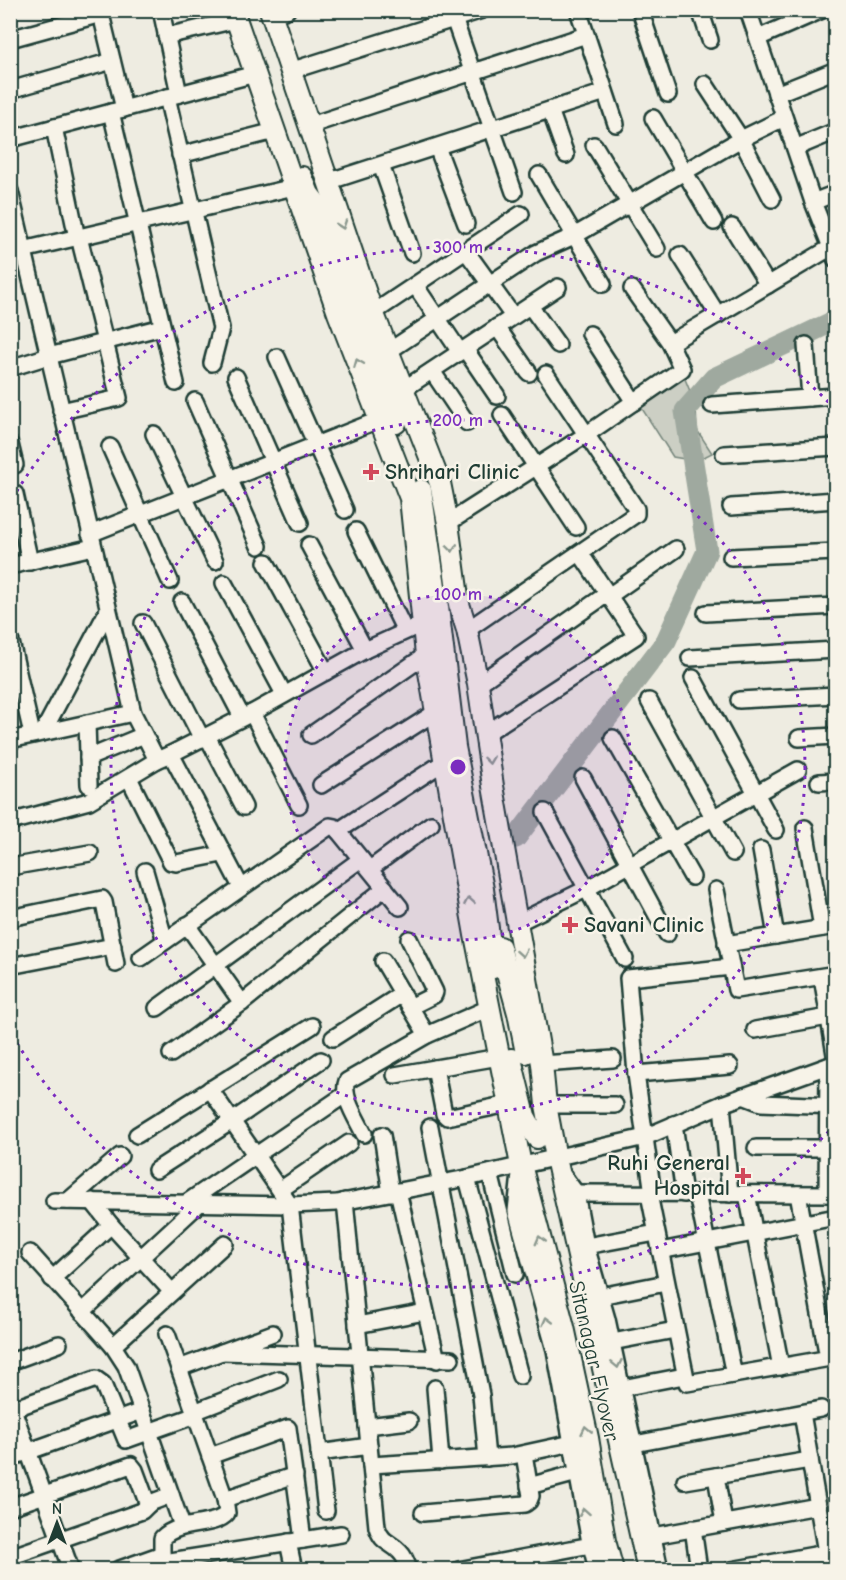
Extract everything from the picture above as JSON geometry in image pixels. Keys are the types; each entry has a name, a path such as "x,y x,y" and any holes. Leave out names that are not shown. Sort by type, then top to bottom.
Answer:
{"main road":[{"name":"Sitanagar Flyover","path":"272,12 308,126 373,313 440,483 459,604 478,684 542,1064 546,1106 558,1164 570,1195 648,1569"},
{"path":"272,12 317,187 318,206"},
{"path":"237,14 307,190 318,206 420,490 421,618"},
{"path":"237,14 255,74 338,314 410,498 421,618 455,747 483,890 500,1019 525,1116 537,1138 537,1102 518,1013 483,890"},
{"path":"421,618 459,604"},
{"name":"Sitanagar Flyover","path":"421,618 444,762 508,1104 531,1207 564,1327 588,1438 605,1541 613,1569"}],"street":[{"path":"161,10 180,155 221,328 212,363"},
{"path":"290,70 453,15 482,10"},
{"path":"578,10 616,124"},
{"path":"640,10 668,94"},
{"path":"700,10 710,40"},
{"path":"670,343 768,285 833,254 748,10"},
{"path":"758,38 822,10"},
{"path":"10,39 100,12 112,61 117,110 137,224 176,383"},
{"path":"166,36 237,14"},
{"path":"453,15 514,192"},
{"path":"308,126 473,74 586,35"},
{"path":"10,90 112,61"},
{"path":"776,94 836,70"},
{"path":"10,139 255,74"},
{"path":"705,84 741,139 772,199"},
{"path":"327,182 605,92"},
{"path":"550,110 566,154"},
{"path":"653,118 714,222"},
{"path":"389,351 536,253 574,236 741,139 784,118"},
{"path":"54,127 78,238 118,398 62,411"},
{"path":"180,155 275,131"},
{"path":"795,148 836,131"},
{"path":"594,145 657,249"},
{"path":"437,147 466,224"},
{"path":"381,165 412,253"},
{"path":"539,176 603,284"},
{"path":"18,251 294,187"},
{"path":"10,191 18,251 49,356 134,713 144,735 164,757 241,887"},
{"path":"813,202 836,193"},
{"path":"373,313 521,214"},
{"path":"732,227 768,285"},
{"path":"466,251 513,316"},
{"path":"680,255 718,315"},
{"path":"415,285 497,396"},
{"path":"404,389 558,286"},
{"path":"448,523 587,434 682,369 670,343 632,289"},
{"path":"530,306 558,345"},
{"path":"10,369 49,356 162,327"},
{"path":"497,327 530,374"},
{"path":"590,334 634,402"},
{"path":"806,345 810,398"},
{"path":"277,357 345,510"},
{"path":"432,371 467,423"},
{"path":"467,630 635,516 636,512 546,374"},
{"path":"236,377 300,523"},
{"path":"712,405 836,396"},
{"path":"195,401 258,546"},
{"path":"502,415 576,527"},
{"path":"10,566 30,562 92,541 185,497 381,419"},
{"path":"154,434 215,561"},
{"path":"10,444 15,465"},
{"path":"110,447 170,581"},
{"path":"724,454 836,447"},
{"path":"15,494 30,562"},
{"path":"731,507 836,500"},
{"path":"10,822 89,801 164,757 247,715 421,618 356,531"},
{"path":"309,545 365,650"},
{"path":"478,684 676,549"},
{"path":"731,558 836,552"},
{"path":"485,734 635,638 636,634 580,553"},
{"path":"266,562 326,672"},
{"path":"224,583 284,694"},
{"path":"182,602 299,805"},
{"path":"706,613 836,606"},
{"path":"38,733 108,610"},
{"path":"143,623 244,807"},
{"path":"11,642 38,733"},
{"path":"690,658 836,650"},
{"path":"311,735 426,655"},
{"path":"693,678 776,830"},
{"path":"739,700 836,695"},
{"path":"649,701 733,853"},
{"path":"321,785 436,712"},
{"path":"10,740 134,713"},
{"path":"87,723 89,785"},
{"path":"88,758 144,735"},
{"path":"799,738 836,736"},
{"path":"613,738 692,877"},
{"path":"338,831 444,762"},
{"path":"517,923 630,866 798,770"},
{"path":"129,778 171,862 222,854"},
{"path":"583,778 667,934"},
{"path":"819,782 836,781"},
{"path":"545,812 625,958"},
{"path":"157,1008 215,965 366,864 431,824"},
{"path":"141,958 328,826 338,831 400,907"},
{"path":"726,944 829,927 805,828"},
{"path":"760,850 776,936"},
{"path":"10,867 90,853"},
{"path":"145,871 165,941"},
{"path":"171,1054 242,1003 385,888"},
{"path":"660,1569 612,1342 570,1195 831,1194 833,1063 828,1017 829,975 737,991 716,890"},
{"path":"10,918 102,899 105,902 116,963"},
{"path":"187,925 242,1003"},
{"path":"333,1038 406,1001 434,995 435,992 409,939"},
{"path":"10,966 113,946"},
{"path":"383,961 427,1035"},
{"path":"731,967 628,978 636,1074 656,1233 687,1383 832,1358 798,1194"},
{"path":"364,1134 346,1094 347,1081 427,1035 489,1008"},
{"path":"755,1030 828,1017"},
{"path":"137,1135 312,1026"},
{"path":"395,1075 499,1057"},
{"path":"542,1064 613,1059"},
{"path":"156,1170 321,1060"},
{"path":"120,1156 61,1201 290,1205 345,1201 467,1178 521,1165 558,1164 645,1137 722,1104 833,1063"},
{"path":"636,1074 730,1066"},
{"path":"435,1068 444,1114 447,1117 508,1104"},
{"path":"210,1089 290,1205 326,1512"},
{"path":"82,1312 141,1258 193,1203 255,1155 346,1094"},
{"path":"743,1096 761,1103 832,1106"},
{"path":"722,1104 730,1194"},
{"path":"546,1106 615,1105"},
{"path":"674,1125 690,1194 706,1242 734,1375"},
{"path":"430,1127 481,1395 487,1458"},
{"path":"222,1352 444,1359 426,1312 394,1192 382,1135"},
{"path":"280,1190 349,1143"},
{"path":"756,1148 832,1148"},
{"path":"521,1165 516,1211 555,1350 597,1569"},
{"path":"490,1173 515,1274"},
{"path":"467,1178 520,1376"},
{"path":"747,1194 781,1367"},
{"path":"345,1201 377,1527 380,1536 400,1550 409,1569"},
{"path":"92,1202 172,1292"},
{"path":"660,1251 836,1217"},
{"path":"52,1279 111,1225"},
{"path":"586,1246 656,1233"},
{"path":"113,1346 225,1244"},
{"path":"30,1253 113,1346 126,1366 182,1526"},
{"path":"600,1296 666,1283"},
{"path":"357,1325 426,1312"},
{"path":"612,1342 675,1330"},
{"path":"164,1562 162,1538 168,1531 224,1517 227,1513 225,1499 167,1334"},
{"path":"179,1368 273,1334"},
{"path":"10,1362 59,1344"},
{"path":"622,1388 684,1376"},
{"path":"70,1569 11,1407 99,1380 103,1384 126,1440 279,1379"},
{"path":"435,1388 441,1461"},
{"path":"634,1444 821,1409"},
{"path":"10,1458 142,1411"},
{"path":"802,1413 829,1569"},
{"path":"367,1426 409,1421"},
{"path":"210,1456 288,1428 295,1475 294,1569"},
{"path":"371,1466 524,1454 572,1443"},
{"path":"319,1453 369,1446"},
{"path":"423,1513 525,1504 531,1496 524,1454"},
{"path":"685,1481 810,1460"},
{"path":"10,1507 131,1466 135,1470 148,1505"},
{"path":"529,1486 577,1473"},
{"path":"225,1499 295,1475"},
{"path":"716,1476 724,1523"},
{"path":"10,1557 142,1511 148,1505 171,1495"},
{"path":"653,1536 818,1506"},
{"path":"693,1528 699,1569"},
{"path":"117,1569 341,1534"},
{"path":"458,1569 591,1545"},
{"path":"731,1569 779,1565 826,1552"}],"shaded area":[{"path":"683,374 696,406 697,430 712,453 696,461 673,457 639,404"}],"waterway":[{"path":"516,838 666,641 707,551 685,411 714,378 836,320"}],"place":[{"name":"Shrihari Clinic","path":"371,472"},
{"name":"Savani Clinic","path":"570,925"},
{"name":"Ruhi General Hospital","path":"743,1176"}]}
